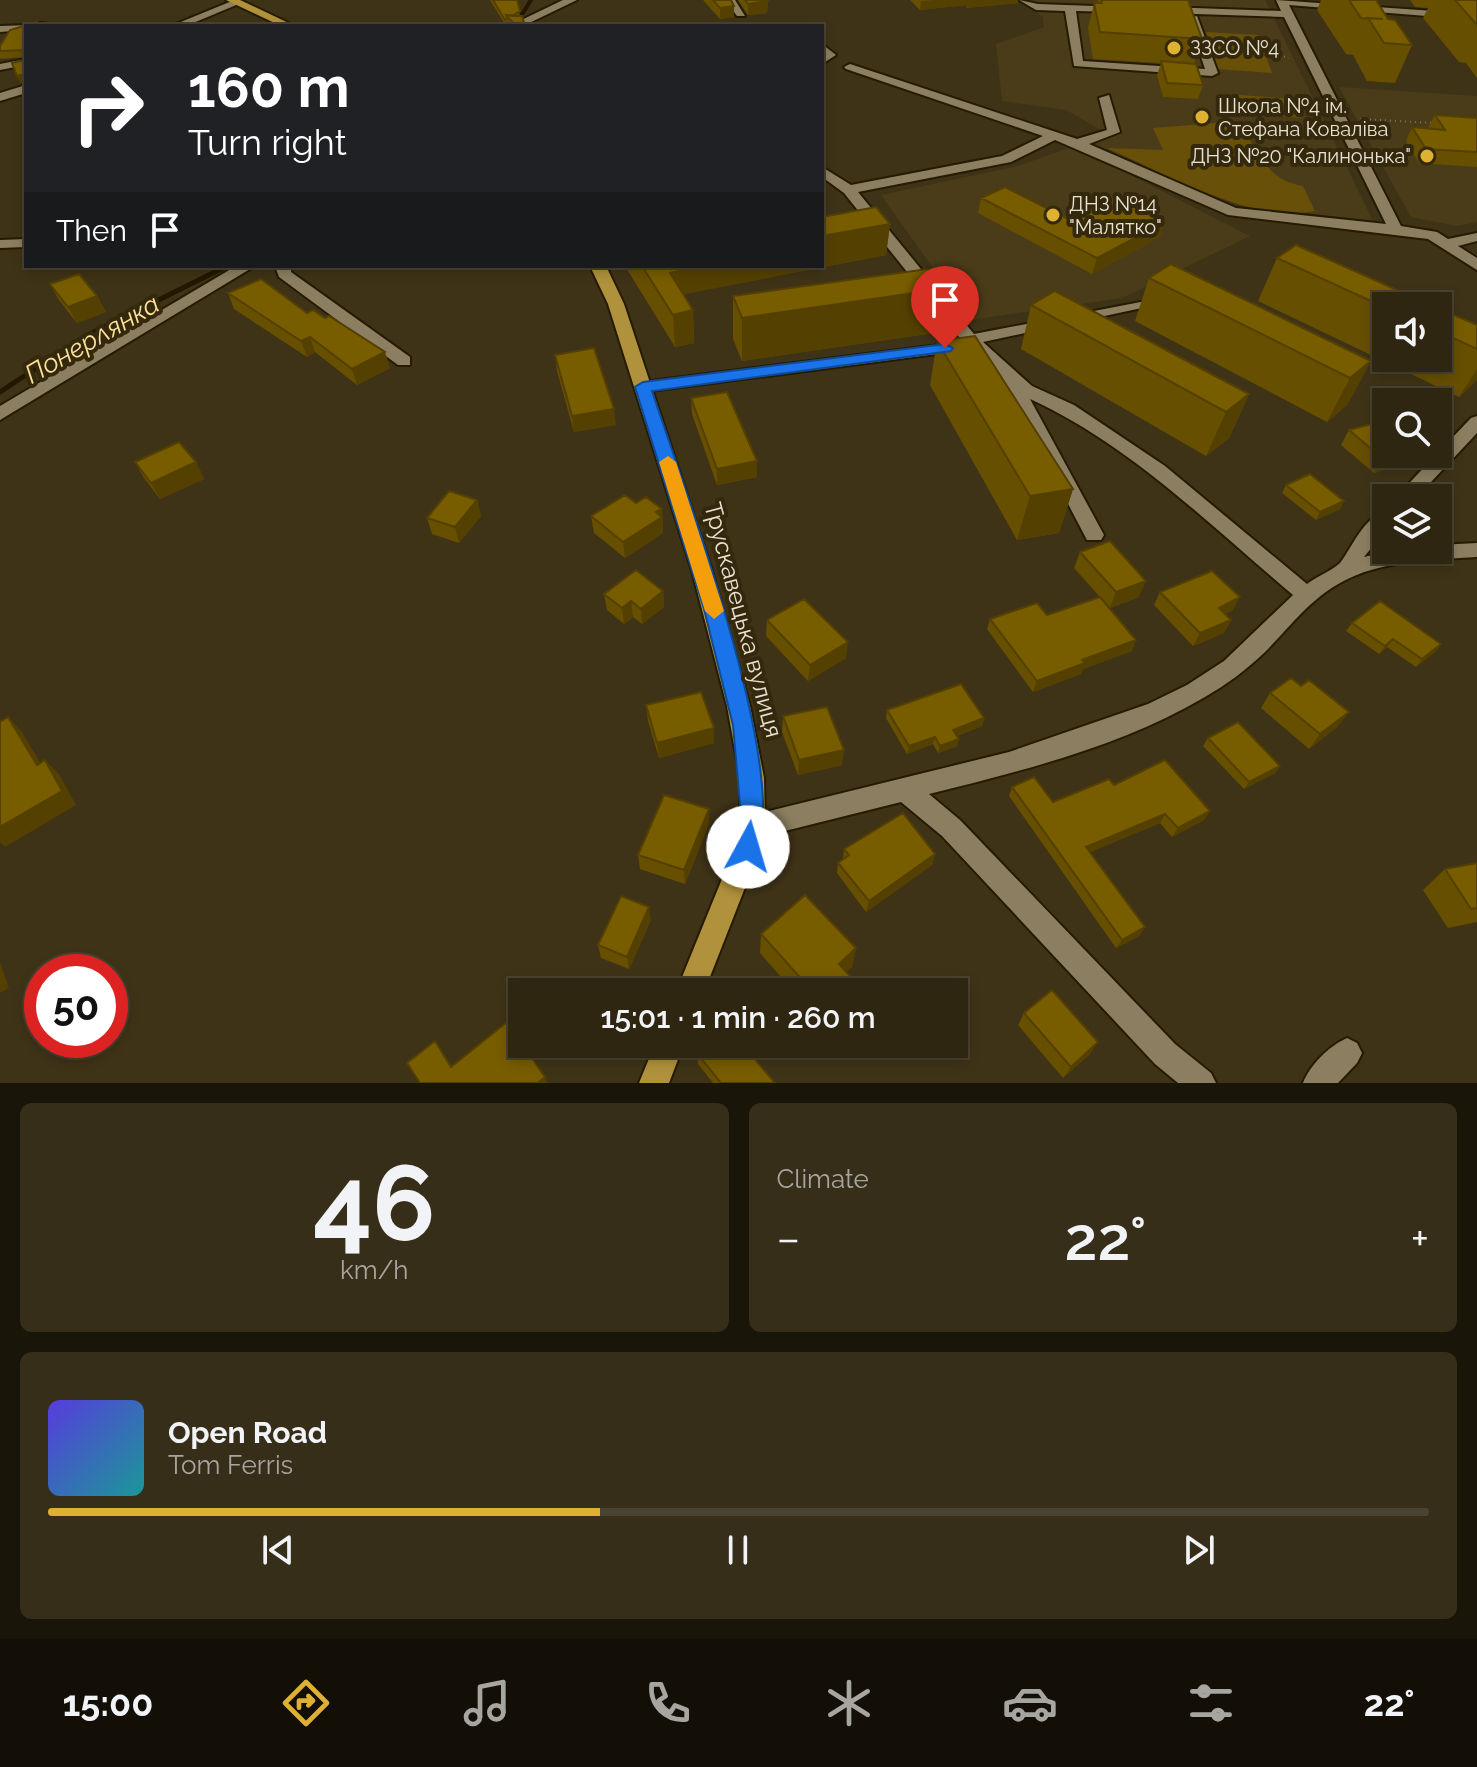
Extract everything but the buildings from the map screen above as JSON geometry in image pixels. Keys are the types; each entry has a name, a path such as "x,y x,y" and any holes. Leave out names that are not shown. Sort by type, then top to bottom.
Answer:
{"main road":[{"path":"234,2 285,24"},
{"name":"Трускавецька вулиця","path":"599,268 616,304 714,609 743,725 753,827 695,978"},
{"path":"654,1083 664,1058"}],"street":[{"path":"518,24 572,0"},
{"path":"730,0 741,14"},
{"path":"1024,0 1036,7 1130,9"},
{"path":"179,24 234,2"},
{"path":"1284,5 1343,117 1396,229"},
{"path":"1160,10 1284,5 1477,17"},
{"path":"1070,8 1078,64 1212,73 1190,11"},
{"path":"1362,8 1369,20"},
{"path":"1462,16 1477,31"},
{"path":"0,29 24,27"},
{"path":"0,67 24,62"},
{"path":"850,67 1051,137 1077,143 1233,212 1432,235 1477,265"},
{"path":"0,97 24,90"},
{"path":"1077,143 1114,132 1105,98"},
{"path":"849,190 1006,159 1051,137"},
{"path":"824,172 849,190 973,342 1026,390 1068,409 1158,471 1307,595"},
{"path":"1445,244 1477,237"},
{"path":"0,244 24,243"},
{"path":"0,414 244,268"},
{"path":"283,268 284,274 404,361"},
{"path":"643,387 973,342 1145,303"},
{"path":"1051,324 1078,339"},
{"path":"1007,371 1094,535"},
{"path":"1418,484 1477,422"},
{"path":"1345,571 1372,533"},
{"path":"753,827 1019,759 1156,711 1227,671 1252,652 1307,595 1345,571 1375,562 1477,550"},
{"path":"903,788 951,828 1165,1054 1201,1083"},
{"path":"1318,1083 1347,1053"}],"path":[{"path":"1196,28 1293,57"},
{"path":"1343,117 1447,124"}],"shaded area":[{"name":"Школа №4 ім. Стефана Коваліва","path":"1018,0 1265,0 1373,221 1240,206 1082,139 1103,131 1066,110 1002,101 996,44 1044,27 1043,17"},
{"path":"1206,32 1258,35 1266,52 1212,49"},
{"path":"1211,52 1266,56 1272,73 1217,69"},
{"name":"ДНЗ №20 \"Калинонька\"","path":"1339,87 1477,96 1477,222 1457,226 1411,217"},
{"path":"1228,94 1293,99 1302,118 1235,113"},
{"path":"1241,121 1264,163 1280,178 1303,186 1315,211 1290,213 1236,203 1181,183 1107,148 1163,150 1153,128"},
{"name":"ДНЗ №14 \"Малятко\"","path":"1074,146 1250,236 1122,298 970,320 881,195 1018,166"}],"waterway":[{"name":"Понерлянка","path":"504,24 523,13 531,0"},
{"name":"Понерлянка","path":"0,392 84,337 223,268"}],"slow traffic":[{"path":"668,462 714,611"}],"place":[{"name":"ЗЗСО №4","path":"1174,48"},
{"name":"Школа №4 ім. Стефана Коваліва","path":"1202,117"},
{"name":"ДНЗ №20 \"Калинонька\"","path":"1427,156"},
{"name":"ДНЗ №14 \"Малятко\"","path":"1053,215"}],"route":[{"path":"748,847 753,827 750,768 743,725 714,609 643,387 945,348"}]}
